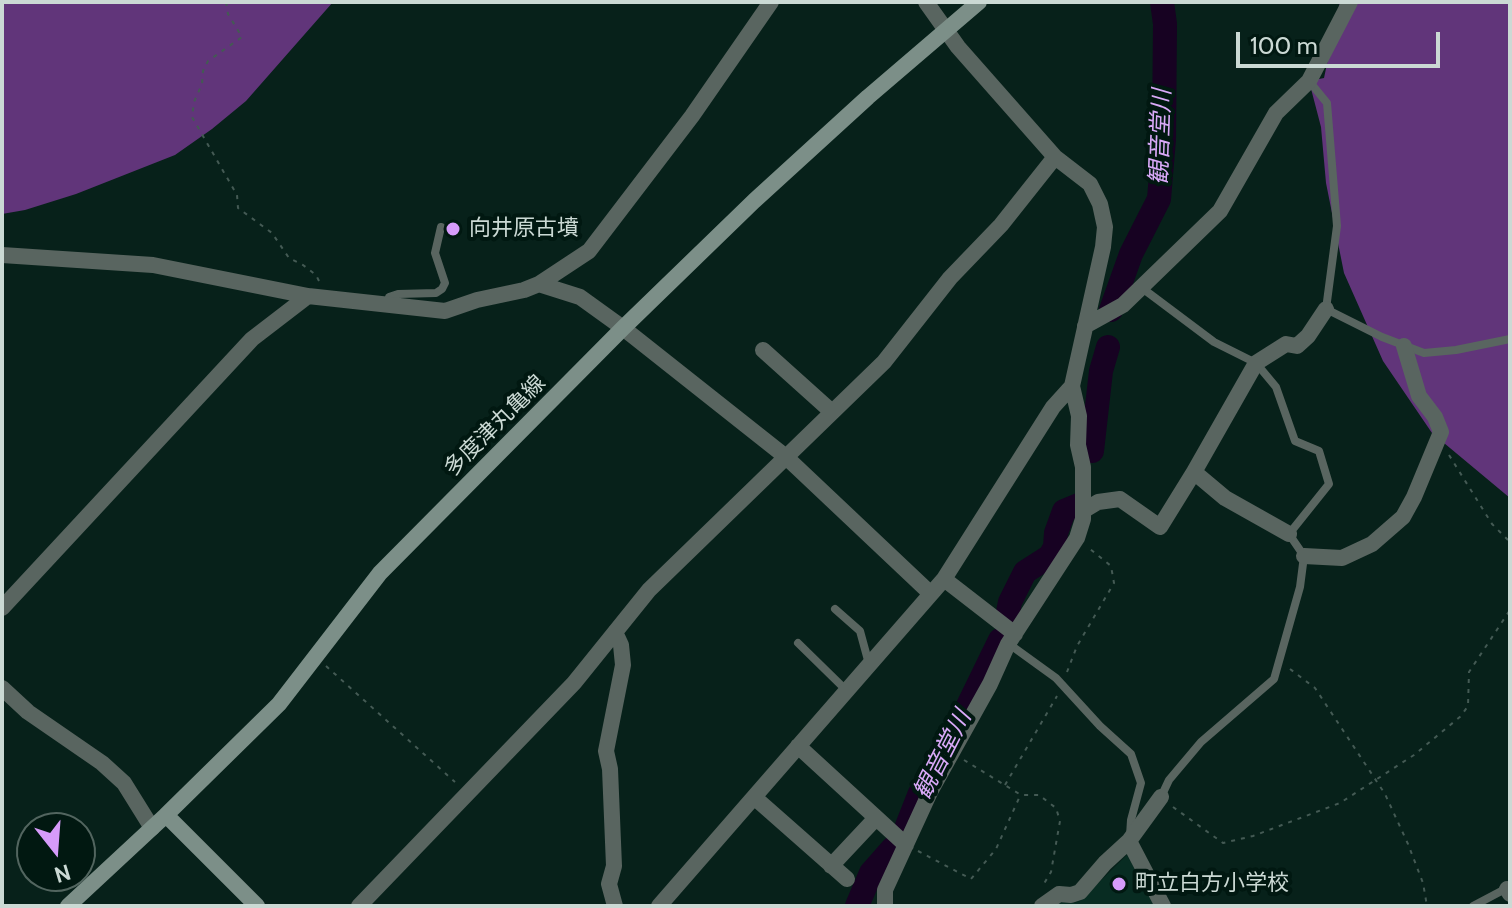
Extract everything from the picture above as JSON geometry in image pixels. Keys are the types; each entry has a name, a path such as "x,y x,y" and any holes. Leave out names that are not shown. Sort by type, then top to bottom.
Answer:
{"main road":[{"name":"多度津丸亀線","path":"68,906 279,704 380,573 623,328 754,201 979,2"},
{"path":"166,815 257,906"}],"street":[{"path":"4,259 153,265 388,306 445,311 539,284 589,251 692,116 771,2"},
{"path":"885,906 885,890 931,790 1011,639 1077,538 1083,519 1083,467 1078,445 1079,416 1072,386 1105,227 1100,204 1090,184 1055,157 946,30 926,2"},
{"path":"1085,326 1123,305 1220,211 1276,113 1309,81 1350,2"},
{"path":"359,906 574,683 649,590 884,362 950,278 1001,225 1055,157"},
{"path":"539,284 580,297 623,328 786,457 930,593"},
{"path":"2,608 252,339 315,292"},
{"path":"1083,511 1098,502 1120,499 1160,527 1256,363 1286,344 1297,346 1308,336 1326,309"},
{"path":"1304,556 1342,558 1372,544 1403,517 1441,432 1435,417 1419,396 1404,346"},
{"path":"763,350 832,412"},
{"path":"659,906 944,579 1053,407 1072,386"},
{"path":"1194,472 1225,498 1289,534"},
{"path":"944,579 1011,639"},
{"path":"615,632 621,645 623,665 606,751 610,769 614,866 609,884 615,906"},
{"path":"2,688 28,712 102,763 124,783 152,828"},
{"path":"798,746 906,845"},
{"path":"754,797 847,879"},
{"path":"1042,897 1080,892 1129,841 1161,797"},
{"path":"831,866 876,818"},
{"path":"1129,841 1163,906"}],"lane":[{"path":"1309,81 1327,103 1337,226 1326,309 1424,353 1510,339"},
{"path":"388,306 389,297 398,294 436,293 442,289 445,283 435,253 441,227"},
{"path":"1142,288 1214,342 1256,363 1276,387 1295,441 1319,451 1329,484 1289,534 1304,556 1300,587 1274,679 1201,742 1169,780 1161,797"},
{"path":"835,609 860,631 870,666"},
{"path":"1011,639 1056,678 1131,754 1141,783 1129,841"},
{"path":"798,643 847,691"},
{"path":"1473,906 1509,890"}],"path":[{"path":"226,2 228,14 242,37 208,61 192,117 237,195 238,208 272,233 289,258 316,275 315,292"},
{"path":"1438,439 1492,524 1510,542"},
{"path":"1005,785 1062,687 1077,646 1114,583 1111,566 1077,538"},
{"path":"1161,797 1223,843 1253,836 1340,803 1414,755 1461,716 1468,706 1469,672 1510,610"},
{"path":"316,656 467,794"},
{"path":"1279,663 1296,671 1315,688 1376,780 1408,844 1423,883 1427,906"},
{"path":"952,753 1021,795 1039,795 1056,808 1060,821 1051,872 1042,897"},
{"path":"906,845 971,879 996,849 1021,795"}],"shaded area":[{"path":"2,2 333,2 246,101 175,155 76,194 2,214"},
{"path":"1340,2 1510,2 1510,498 1432,433 1383,361 1344,273 1326,183 1321,127 1309,81 1324,78"},
{"name":"町立白方小学校","path":"1127,855 1155,906 1050,906 1065,899 1074,903 1081,900"}],"waterway":[{"name":"観音堂川","path":"1111,310 1131,254 1159,199 1164,139 1165,24 1162,2"},
{"name":"観音堂川","path":"1092,451 1101,371 1108,347"},
{"name":"観音堂川","path":"1007,617 1010,602 1025,572 1050,556 1055,547 1056,533 1064,511 1081,504"},
{"name":"観音堂川","path":"907,826 920,793 963,716 1000,640"},
{"name":"観音堂川","path":"857,906 871,873 893,848"}],"place":[{"name":"向井原古墳","path":"453,229"},
{"name":"町立白方小学校","path":"1119,884"}]}
